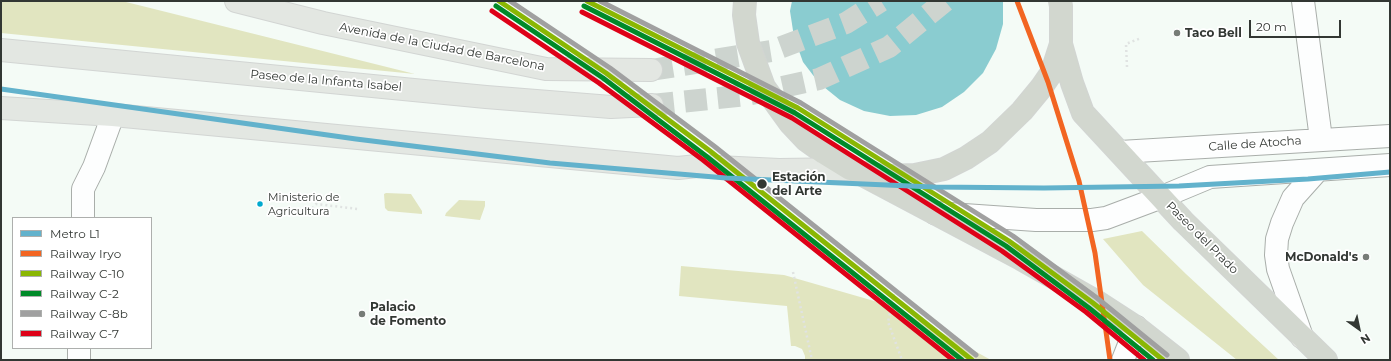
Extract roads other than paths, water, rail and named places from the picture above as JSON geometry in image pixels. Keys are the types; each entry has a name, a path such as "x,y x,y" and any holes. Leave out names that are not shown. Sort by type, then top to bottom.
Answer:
{"highway":[{"path":"745,1 744,15 748,43 764,87 790,124 806,140 824,153 853,170 1058,280 1136,327 1178,360"},
{"path":"853,170 885,176 915,175 944,170 990,142 1022,111 1052,72 1060,44 1060,1"},
{"name":"Paseo del Prado","path":"1060,44 1083,113 1183,221 1326,360"}],"main road":[{"name":"Avenida de la Ciudad de Barcelona","path":"236,1 323,23 546,69 651,70"},
{"name":"Paseo de la Infanta Isabel","path":"1,50 611,107 652,105"},
{"path":"1,108 114,115 678,168 697,166 779,170 853,170"}],"street":[{"path":"1303,1 1321,139"},
{"path":"83,217 83,189 94,167 114,115"},
{"name":"Calle de Atocha","path":"1120,152 1390,136"},
{"path":"935,213 1036,220 1092,220 1106,218 1210,177 1390,165"},
{"path":"1302,337 1278,269 1276,255 1277,239 1293,198 1318,170"},
{"path":"1123,360 1136,327"},
{"path":"79,349 79,360"}],"water":[{"path":"792,1 1003,1 1003,24 996,49 983,73 964,92 942,107 916,115 890,116 864,111 840,100 819,83 803,62 794,37 790,11"}],"tunnel":[{"path":"651,70 771,51 846,23 881,1"},
{"path":"652,105 747,95 819,79 889,47 945,1"}],"metro line":[{"name":"L1","path":"1,89 356,139 550,163 726,178 933,187 1044,188 1179,186 1308,179 1390,172"}],"rail line":[{"name":"C-10","path":"499,1 606,73 710,151 972,360"},
{"name":"C-8b","path":"510,1 610,68 714,146 976,355"},
{"name":"C-10","path":"587,1 798,108 1009,241 1093,303 1163,360"},
{"name":"C-8b","path":"600,1 801,103 1013,236 1097,298 1167,355"},
{"name":"Iryo","path":"1017,1 1048,82 1079,181 1095,253 1110,360"},
{"name":"C-2","path":"496,6 603,78 706,156 962,360"},
{"name":"C-2","path":"584,6 795,113 1006,246 1089,308 1153,360"},
{"name":"C-7","path":"492,11 599,83 703,160 953,360"},
{"name":"C-7","path":"582,12 792,118 1002,251 1086,312 1144,360"}],"place":[{"name":"Taco Bell","path":"1177,33"},
{"name":"Estación del Arte","path":"762,184"},
{"name":"Ministerio de Agricultura","path":"260,204"},
{"name":"McDonald's","path":"1366,257"},
{"name":"Palacio de Fomento","path":"362,314"}]}
